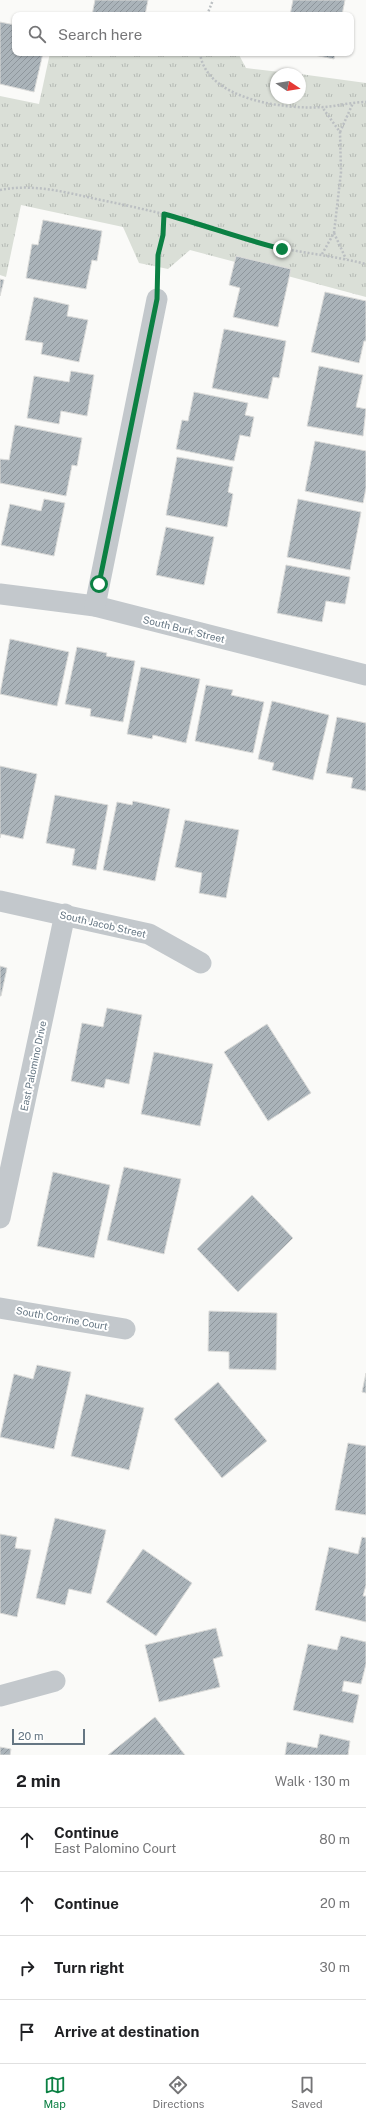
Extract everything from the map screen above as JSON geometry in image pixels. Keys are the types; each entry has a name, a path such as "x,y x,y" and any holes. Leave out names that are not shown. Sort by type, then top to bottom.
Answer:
{"street":[{"path":"95,606 157,299"},
{"name":"South Burk Street","path":"0,594 95,606 366,675"},
{"name":"South Jacob Street","path":"0,901 66,914 149,934 201,963"},
{"name":"East Palomino Drive","path":"0,1218 66,914"},
{"name":"South Corrine Court","path":"0,1308 125,1329"},
{"path":"0,1696 55,1681"}],"path":[{"path":"208,12 213,0"},
{"path":"201,56 202,64 215,81 232,92 251,100 322,107 366,102"},
{"path":"322,254 334,233 341,172 340,132 353,103"},
{"path":"322,107 340,132"},
{"path":"0,190 39,187 164,214 219,229 243,239 282,249 322,254 366,264"},
{"path":"157,299 158,255 163,235 164,214"},
{"path":"334,233 346,259"}],"green space":[{"path":"49,56 240,56 246,68 270,71 270,104 306,104 306,75 366,83 366,297 190,250 168,269 139,263 123,227 21,205 6,277 0,275 0,96 39,104"}],"building":[{"path":"95,0 148,0 146,12 93,12"},
{"path":"293,0 345,0 343,12 291,12"},
{"path":"0,22 12,24 12,56 42,56 34,92 0,84"},
{"path":"319,56 334,56 334,59"},
{"path":"43,220 102,231 97,261 92,260 86,289 26,278 32,244 38,245"},
{"path":"236,256 291,269 278,327 233,317 240,288 229,285"},
{"path":"0,279 4,280 0,296"},
{"path":"325,292 366,301 366,341 364,341 359,363 311,352"},
{"path":"34,297 69,305 67,316 88,320 79,362 41,354 43,343 25,340"},
{"path":"224,329 286,341 279,378 273,377 268,399 212,388"},
{"path":"319,366 363,375 356,407 366,409 363,436 307,426"},
{"path":"71,371 94,375 87,416 61,411 59,424 27,418 34,376 69,382"},
{"path":"194,392 248,403 245,415 254,417 250,437 240,435 234,461 176,449 182,420 188,421"},
{"path":"15,425 82,438 77,466 72,465 66,496 0,483 0,459 9,460"},
{"path":"315,441 366,451 366,488 363,503 305,491"},
{"path":"177,457 233,467 228,492 233,494 227,527 166,515"},
{"path":"44,499 65,503 54,556 1,545 10,504 41,511"},
{"path":"298,499 361,512 350,570 287,557"},
{"path":"166,527 214,537 204,585 156,575"},
{"path":"286,565 350,577 345,604 326,601 322,622 277,613"},
{"path":"10,639 69,652 57,706 0,694"},
{"path":"77,647 107,653 106,656 135,661 123,722 90,716 91,709 65,704"},
{"path":"141,667 200,679 186,743 153,735 152,739 127,734"},
{"path":"206,685 233,690 231,695 264,702 253,753 195,741"},
{"path":"272,701 329,715 313,780 272,770 274,763 258,759"},
{"path":"337,717 366,723 366,791 351,788 353,778 326,773"},
{"path":"0,766 37,774 23,839 1,834 0,838"},
{"path":"55,795 108,805 96,870 72,865 75,849 46,843"},
{"path":"133,801 170,809 155,881 103,870 117,802 132,805"},
{"path":"185,820 239,830 226,898 199,893 202,873 175,867"},
{"path":"0,966 7,968 1,996 0,996"},
{"path":"107,1008 142,1015 129,1084 106,1079 104,1088 71,1081 82,1023 103,1027"},
{"path":"267,1024 311,1093 268,1121 224,1052"},
{"path":"154,1052 213,1064 200,1126 141,1114"},
{"path":"124,1167 181,1179 164,1254 107,1240"},
{"path":"53,1172 110,1185 94,1258 37,1246"},
{"path":"252,1195 293,1238 238,1292 197,1249"},
{"path":"209,1311 277,1313 276,1370 229,1369 229,1352 208,1351"},
{"path":"37,1365 71,1372 54,1449 0,1437 14,1374 33,1379"},
{"path":"366,1373 366,1393 362,1392"},
{"path":"218,1382 267,1441 222,1478 174,1419"},
{"path":"86,1394 144,1408 129,1470 71,1456"},
{"path":"348,1443 366,1446 366,1515 335,1510"},
{"path":"55,1518 106,1530 91,1594 69,1589 65,1605 36,1598"},
{"path":"0,1534 17,1537 15,1548 31,1550 17,1617 0,1613"},
{"path":"362,1537 366,1538 366,1585 363,1596 366,1596 366,1622 315,1610 329,1547 358,1554"},
{"path":"143,1549 192,1583 156,1636 106,1602"},
{"path":"216,1628 223,1656 213,1659 220,1687 159,1702 145,1645"},
{"path":"341,1636 366,1642 366,1664 361,1684 344,1681 342,1691 359,1695 353,1723 293,1710 308,1644 337,1650"},
{"path":"155,1717 185,1755 108,1755"},
{"path":"320,1734 350,1741 348,1755 285,1755 287,1742 317,1748"},
{"path":"0,1747 11,1749 10,1755 0,1755"}],"route":[{"path":"99,584 157,299 158,255 163,235 164,214 219,229 243,239 282,249"}]}
